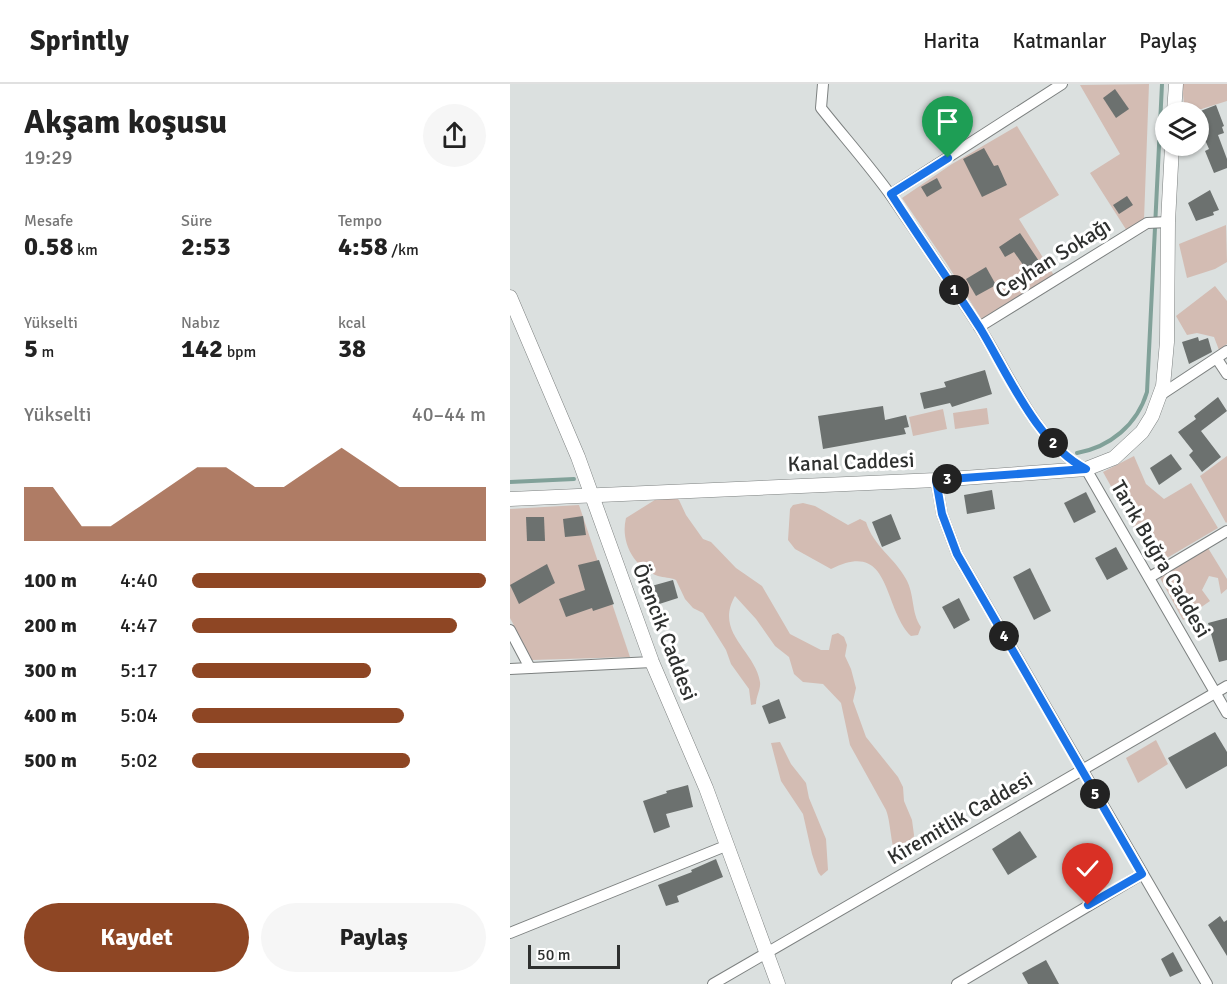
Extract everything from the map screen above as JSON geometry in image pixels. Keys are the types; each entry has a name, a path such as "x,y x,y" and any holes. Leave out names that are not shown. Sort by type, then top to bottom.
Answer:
{"street":[{"name":"Tarık Buğra Caddesi","path":"823,84 821,108 891,194 979,327 1038,425 1053,444 1073,462 1086,469 1227,713"},
{"path":"891,194 1062,84"},
{"path":"1175,102 1176,84"},
{"name":"Kanal Caddesi","path":"510,499 936,480 1086,469 1114,458 1133,442 1152,416 1162,394 1167,342 1168,222 1171,156"},
{"name":"Ceyhan Sokağı","path":"979,327 1147,223 1168,222"},
{"name":"Örencik Caddesi","path":"510,297 592,496 652,662 706,788 778,984"},
{"path":"1162,394 1227,351"},
{"path":"1217,359 1227,374"},
{"path":"936,480 942,514 957,554 1081,771 1207,984"},
{"path":"1150,577 1227,531"},
{"path":"510,630 530,668"},
{"path":"510,669 652,662"},
{"name":"Kiremitlik Caddesi","path":"713,984 1227,686"},
{"path":"510,933 728,845"},
{"path":"957,984 1142,874"}],"shaded area":[{"path":"1149,84 1144,220 1127,231 1090,173 1120,154 1080,85"},
{"path":"1182,84 1227,84 1227,101 1209,107 1209,102 1184,102"},
{"path":"1017,126 1059,195 1019,219 1055,277 982,320 902,198 952,164"},
{"path":"1226,225 1227,262 1215,269 1187,278 1179,244"},
{"path":"1215,286 1227,301 1227,344 1219,350 1214,337 1197,333 1187,335 1176,316"},
{"path":"987,408 989,424 955,429 953,413"},
{"path":"943,409 947,429 913,436 909,417"},
{"path":"1134,456 1146,484 1164,499 1191,483 1218,528 1155,565 1103,472"},
{"path":"1227,456 1227,522 1226,523 1200,476"},
{"path":"673,495 679,500 686,515 703,539 711,542 736,568 762,586 790,634 821,650 829,650 832,635 838,633 844,637 847,645 845,656 856,688 853,701 866,737 898,777 912,820 914,835 911,854 902,864 895,854 886,810 850,745 841,703 823,684 803,682 794,674 789,657 775,646 756,619 735,596 730,609 729,621 732,631 757,671 760,682 756,704 751,705 749,689 731,664 726,650 703,613 693,608 685,599 676,580 649,572 631,553 625,536 626,518 658,498"},
{"path":"803,503 815,506 848,525 860,519 866,522 874,538 901,571 909,585 921,627 918,635 911,636 902,624 883,580 875,569 865,562 851,562 831,569 795,549 788,540 790,509 793,505"},
{"path":"579,505 630,657 532,660 510,618 510,509"},
{"path":"1208,548 1227,579 1227,589 1221,594 1218,578 1209,576 1202,590 1210,601 1183,620 1160,578"},
{"path":"1156,740 1168,764 1138,783 1126,758"},
{"path":"780,742 791,764 806,783 809,798 826,839 828,870 821,876 812,854 803,814 781,781 771,743"}],"building":[{"path":"1115,89 1129,109 1116,118 1103,98"},
{"path":"1216,105 1224,126 1222,127 1224,133 1218,135 1227,159 1227,168 1214,173 1207,156 1209,156 1209,108"},
{"path":"984,148 994,166 998,165 1007,185 982,197 963,159"},
{"path":"937,178 942,188 927,197 921,187"},
{"path":"1210,190 1219,210 1213,212 1214,215 1196,221 1188,203"},
{"path":"1127,196 1133,205 1119,214 1113,205"},
{"path":"1020,233 1041,264 1028,272 1014,252 1005,257 999,247"},
{"path":"986,267 996,285 976,296 966,279"},
{"path":"1198,337 1199,341 1208,338 1212,352 1189,364 1182,342"},
{"path":"985,370 992,394 952,407 950,403 924,409 920,393 946,387 944,382"},
{"path":"1218,397 1227,411 1201,431 1221,457 1202,472 1189,455 1193,451 1178,432 1196,419 1194,416"},
{"path":"883,406 885,420 906,415 909,427 904,428 906,434 823,449 818,416"},
{"path":"1171,454 1182,469 1159,485 1150,468"},
{"path":"992,490 995,509 967,514 964,495"},
{"path":"1086,492 1096,512 1074,523 1064,503"},
{"path":"891,514 901,539 882,547 872,522"},
{"path":"583,516 586,535 565,537 563,519"},
{"path":"526,517 544,517 545,541 527,541"},
{"path":"1116,547 1128,569 1107,580 1095,558"},
{"path":"599,560 614,604 593,611 592,608 566,617 559,599 585,590 578,565"},
{"path":"547,564 555,583 519,604 510,585"},
{"path":"1030,568 1051,611 1034,620 1013,577"},
{"path":"673,580 678,598 653,606 648,587"},
{"path":"959,598 970,620 954,629 942,607"},
{"path":"1227,618 1227,660 1219,662 1208,623"},
{"path":"779,699 786,718 769,724 762,706"},
{"path":"1215,732 1227,752 1227,766 1186,789 1168,758"},
{"path":"688,785 693,807 666,814 670,827 654,833 643,801"},
{"path":"1020,831 1037,857 1008,875 992,849"},
{"path":"716,859 723,877 677,896 679,902 666,906 658,885 692,872 691,870"},
{"path":"1220,916 1224,922 1227,920 1227,956 1208,925"},
{"path":"1173,952 1183,971 1170,977 1161,959"},
{"path":"1046,960 1059,984 1028,984 1022,973"}],"waterway":[{"path":"1077,453 1100,446 1121,433 1136,415 1147,392 1162,84"},
{"path":"510,482 574,479"}],"route":[{"path":"948,158 891,194 979,327 1038,425 1053,444 1073,462 1086,469 936,480 942,514 949,538 957,554 1142,874 1088,905"}]}
